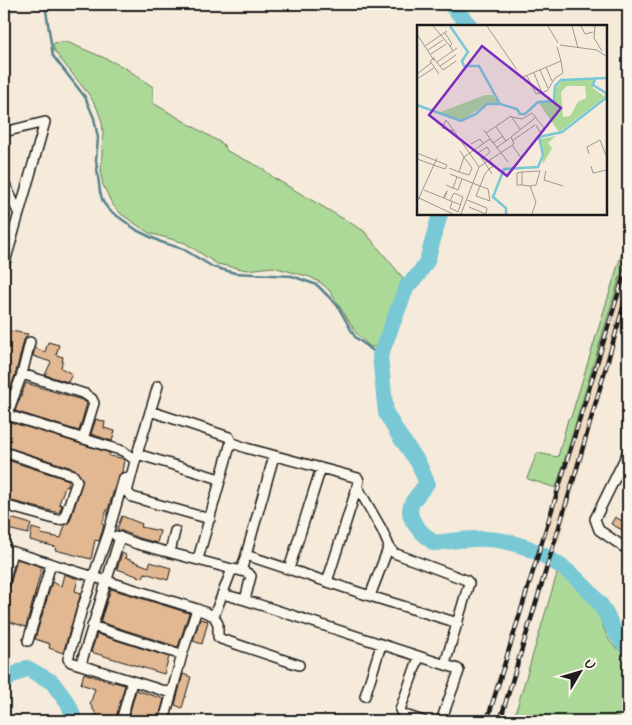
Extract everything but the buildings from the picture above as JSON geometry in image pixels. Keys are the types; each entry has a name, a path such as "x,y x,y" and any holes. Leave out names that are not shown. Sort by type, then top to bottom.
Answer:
{"street":[{"path":"4,132 45,122 4,266"},
{"path":"4,182 19,214"},
{"path":"30,342 22,374 5,414 124,451 133,457 220,479"},
{"path":"22,374 86,394 92,399 94,402 83,439"},
{"path":"158,386 133,457 127,490 130,496 210,519"},
{"path":"150,411 226,436 231,442 274,456 355,476 359,481 327,582"},
{"path":"198,560 231,442"},
{"path":"4,452 73,474 77,481 64,519 58,520 4,505"},
{"path":"628,452 595,520 599,530 628,550"},
{"path":"214,616 222,594 246,555 274,456"},
{"path":"289,569 321,468"},
{"path":"130,478 124,478 108,534 68,655 68,661 171,693"},
{"path":"357,486 382,530 388,546 397,555 468,581 468,590 445,664"},
{"path":"170,552 175,531"},
{"path":"108,534 249,573 245,600"},
{"path":"81,664 120,537"},
{"path":"370,596 388,546"},
{"path":"4,582 8,550 105,582 197,609 214,616 218,624 218,637 221,640 299,665"},
{"path":"246,555 458,623"},
{"path":"28,641 51,564"},
{"path":"222,594 458,669 459,671 441,721"},
{"path":"164,721 197,609"},
{"path":"92,626 182,655"},
{"path":"365,696 381,645"},
{"path":"419,657 400,710 402,714 423,721"},
{"path":"121,721 132,682"}],"shaded area":[{"path":"628,250 628,300 559,542 541,537"}],"green space":[{"path":"67,42 127,69 153,87 153,103 223,144 227,151 262,168 274,178 364,231 404,279 378,347 371,347 357,334 329,290 310,277 273,267 247,270 217,264 185,243 149,233 121,214 112,204 103,185 101,174 102,122 90,96 55,52 54,43"},
{"path":"628,233 628,250 556,488 528,479 537,453 558,457 568,419 571,417"},
{"path":"559,567 576,582 590,599 611,642 620,651 628,655 628,721 513,721"}],"waterway":[{"path":"45,4 53,56 85,97 94,118 98,138 96,160 100,192 103,202 109,210 138,231 161,242 183,249 213,267 235,273 292,276 317,285 337,305 355,337 380,356"},
{"path":"450,4 469,25"},
{"path":"440,215 427,261 418,275 407,286 380,356 386,413 418,462 427,483 412,503 410,509 413,520 420,531 434,543 474,539 504,541 520,545 550,559 577,579 589,591 604,609 619,638 628,648"},
{"path":"4,683 10,677 27,668 52,682 69,705 75,721"}],"railway":[{"path":"487,721 628,262"},
{"path":"500,721 577,468 628,290"}]}
